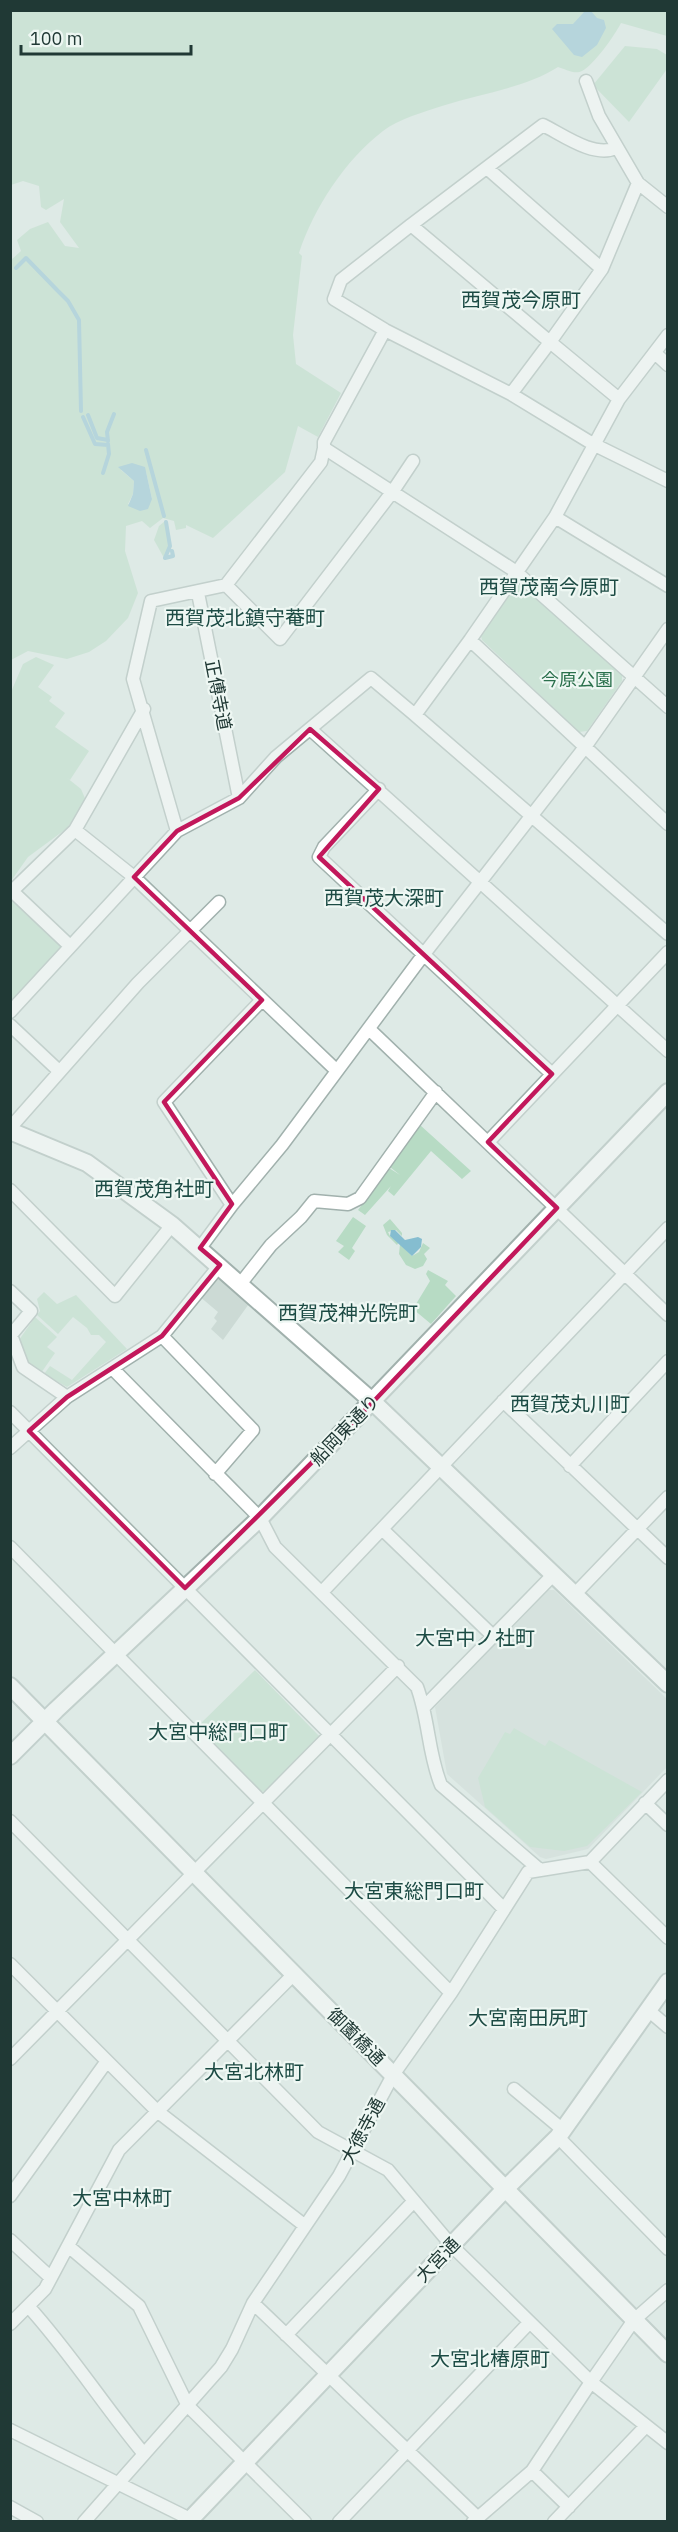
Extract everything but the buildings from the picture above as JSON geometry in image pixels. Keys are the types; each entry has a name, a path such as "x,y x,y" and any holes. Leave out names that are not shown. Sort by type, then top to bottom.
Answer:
{"street":[{"path":"586,81 599,116 638,183 668,207"},
{"path":"616,148 607,152 597,150 543,125 341,280 334,299 385,330 511,394 593,444 668,481"},
{"path":"488,169 602,268"},
{"path":"511,394 602,268 638,183"},
{"path":"411,225 619,399"},
{"path":"177,831 144,710 133,679 151,601 226,585 321,462 324,442 385,330"},
{"path":"415,715 555,517 619,399 668,335"},
{"path":"655,352 668,365"},
{"path":"324,448 515,571 668,707"},
{"path":"226,585 280,639 393,491 413,461"},
{"path":"555,517 668,586"},
{"name":"正傅寺道","path":"198,592 239,798"},
{"path":"200,1248 232,1204 282,1145 424,954 585,747 668,629"},
{"path":"470,640 668,824"},
{"path":"10,1012 177,831 239,798 276,757 371,678 668,934"},
{"path":"70,946 11,892 75,830 144,710"},
{"path":"310,729 668,1051"},
{"path":"379,789 324,847 318,857 552,1074"},
{"path":"75,830 134,877 337,1071"},
{"path":"219,902 138,983 10,1129 80,1159 127,1189 200,1248 373,1402 668,1684"},
{"path":"488,1142 668,952"},
{"path":"232,1204 164,1102 262,1000"},
{"path":"10,1024 59,1071"},
{"path":"369,1029 668,1315"},
{"path":"241,1283 271,1245 301,1217 314,1201 348,1204 360,1198 436,1092"},
{"name":"船岡東通り","path":"10,1756 260,1518 668,1092"},
{"path":"10,1190 115,1296 172,1225"},
{"path":"322,1592 668,1228"},
{"path":"10,1448 67,1397 162,1336 220,1265"},
{"path":"10,1291 31,1311 11,1335 23,1367 67,1397"},
{"path":"162,1336 253,1430 215,1474"},
{"path":"570,1466 668,1361"},
{"path":"112,1368 260,1518 275,1546 417,1687 424,1707 436,1772 441,1785 540,1870"},
{"path":"503,1401 668,1558"},
{"path":"10,1412 504,1909"},
{"path":"574,1595 668,1497"},
{"path":"382,1529 493,1636"},
{"path":"10,1547 451,1993"},
{"path":"424,1707 553,1575"},
{"path":"10,2059 398,1666"},
{"name":"御薗橋通","path":"10,1686 668,2354"},
{"path":"668,1780 590,1862 668,1938"},
{"path":"645,1803 668,1825"},
{"path":"10,1821 318,2132 388,2170 452,2246 529,2323 591,2382 668,2443"},
{"name":"大徳寺通","path":"84,2522 188,2406 232,2349 253,2303 339,2176 351,2149 393,2075 451,1993 528,1872 590,1862"},
{"path":"10,1964 157,2111 304,2225"},
{"path":"10,2324 45,2289 119,2150 294,1974"},
{"name":"大宮通","path":"194,2519 327,2374 561,2133 668,1982"},
{"path":"648,2010 668,2027"},
{"path":"10,2196 107,2061"},
{"path":"514,2088 561,2133 668,2249"},
{"path":"286,2335 413,2202"},
{"path":"10,2240 50,2277"},
{"path":"68,2246 139,2306 188,2406 305,2522"},
{"path":"253,2303 407,2450 475,2519 532,2471 634,2320 668,2290"},
{"path":"28,2306 58,2338 109,2412 144,2454"},
{"path":"339,2522 529,2323"},
{"path":"554,2522 646,2426"},
{"path":"10,2430 118,2485 194,2519"},
{"path":"532,2471 569,2506"},
{"path":"10,2507 37,2522"}],"highlighted area":[{"path":"310,729 379,789 319,857 552,1074 488,1142 557,1208 373,1402 185,1588 29,1431 67,1397 162,1336 220,1265 200,1248 232,1204 164,1102 262,1000 134,877 177,831 239,798"}],"shaded area":[{"path":"221,1275 251,1301 223,1340 211,1329 217,1321 214,1318 218,1312 199,1296 215,1276"},
{"path":"548,1590 554,1590 667,1699 667,1767 588,1849 546,1859 540,1857 447,1774 435,1707"}],"green space":[{"path":"11,11 667,11 667,36 621,23 598,57 582,71 573,72 558,67 516,86 411,116 383,131 356,156 322,202 299,253 302,256 293,335 296,364 341,393 318,437 298,426 285,472 213,538 186,525 186,528 176,530 174,521 163,518 150,528 142,521 126,526 125,551 138,593 128,618 106,641 89,652 67,659 28,651 11,660 11,260 21,251 17,240 30,229 48,222 65,246 79,248 60,222 64,199 46,210 41,207 39,186 23,181 11,185","holes":["121,470 146,472 152,499 128,504 133,494 134,481"]},
{"path":"625,46 657,49 667,55 667,69 629,122 593,85"},
{"path":"165,521 169,546 164,558 154,540 159,526"},
{"name":"今原公園","path":"521,582 622,672 622,681 587,731 579,732 482,640 480,632 513,583"},
{"path":"36,657 54,665 38,687 52,697 49,701 65,713 55,727 89,751 70,780 66,777 81,789 87,803 66,829 28,857 11,881 11,692 23,664"},
{"path":"15,898 62,947 11,1004 10,900"},
{"path":"420,1125 471,1171 462,1179 431,1151 394,1196 388,1191 391,1186 365,1215 358,1210 389,1168 400,1175 390,1167"},
{"path":"353,1217 366,1226 352,1248 355,1251 349,1260 338,1252 344,1246 336,1241"},
{"path":"390,1219 402,1233 402,1236 396,1230 388,1232 399,1242 397,1245 387,1235 383,1225"},
{"path":"423,1243 430,1248 424,1254 427,1259 423,1266 415,1269 406,1265 399,1254 400,1244 412,1256 419,1252"},
{"path":"428,1270 448,1281 445,1285 456,1296 431,1324 413,1309 430,1281 426,1274"},
{"path":"44,1292 57,1304 76,1295 127,1349 67,1387 44,1374 50,1366 72,1380 106,1342 99,1335 91,1335 87,1328 73,1317 58,1334 37,1315 40,1311 37,1299"},
{"path":"35,1317 57,1337 47,1347 55,1353 41,1373 28,1365 19,1340"},
{"path":"255,1670 320,1737 267,1792 259,1791 196,1728"},
{"path":"514,1728 545,1746 549,1740 642,1792 587,1846 564,1851 530,1847 485,1807 478,1778 505,1732 510,1734"}],"water":[{"path":"591,11 597,18 604,20 606,28 597,45 582,57 574,55 552,29 557,24 573,24 584,12"},
{"path":"132,463 145,467 152,499 148,509 140,511 128,506 133,494 134,481 118,467"},
{"path":"391,1230 395,1230 405,1240 418,1237 422,1239 421,1247 412,1256 390,1236"}],"waterway":[{"path":"16,268 26,258 57,290"},
{"path":"58,291 68,301 79,320 81,411"},
{"path":"108,441 107,432 114,414"},
{"path":"88,415 97,438 108,440"},
{"path":"83,417 95,444 108,445"},
{"path":"103,473 109,454 108,444"},
{"path":"146,450 164,516"},
{"path":"165,558 170,546 166,522"},
{"path":"165,558 173,556 172,551"}],"district":[{"name":"西賀茂今原町","path":"521,300"},
{"name":"西賀茂南今原町","path":"549,587"},
{"name":"西賀茂北鎮守菴町","path":"245,618"},
{"name":"西賀茂大深町","path":"384,898"},
{"name":"西賀茂角社町","path":"154,1189"},
{"name":"西賀茂神光院町","path":"348,1313"},
{"name":"西賀茂丸川町","path":"570,1404"},
{"name":"大宮中ノ社町","path":"475,1638"},
{"name":"大宮中総門口町","path":"218,1732"},
{"name":"大宮東総門口町","path":"414,1891"},
{"name":"大宮南田尻町","path":"528,2018"},
{"name":"大宮北林町","path":"254,2072"},
{"name":"大宮中林町","path":"122,2198"},
{"name":"大宮北椿原町","path":"490,2359"}]}
